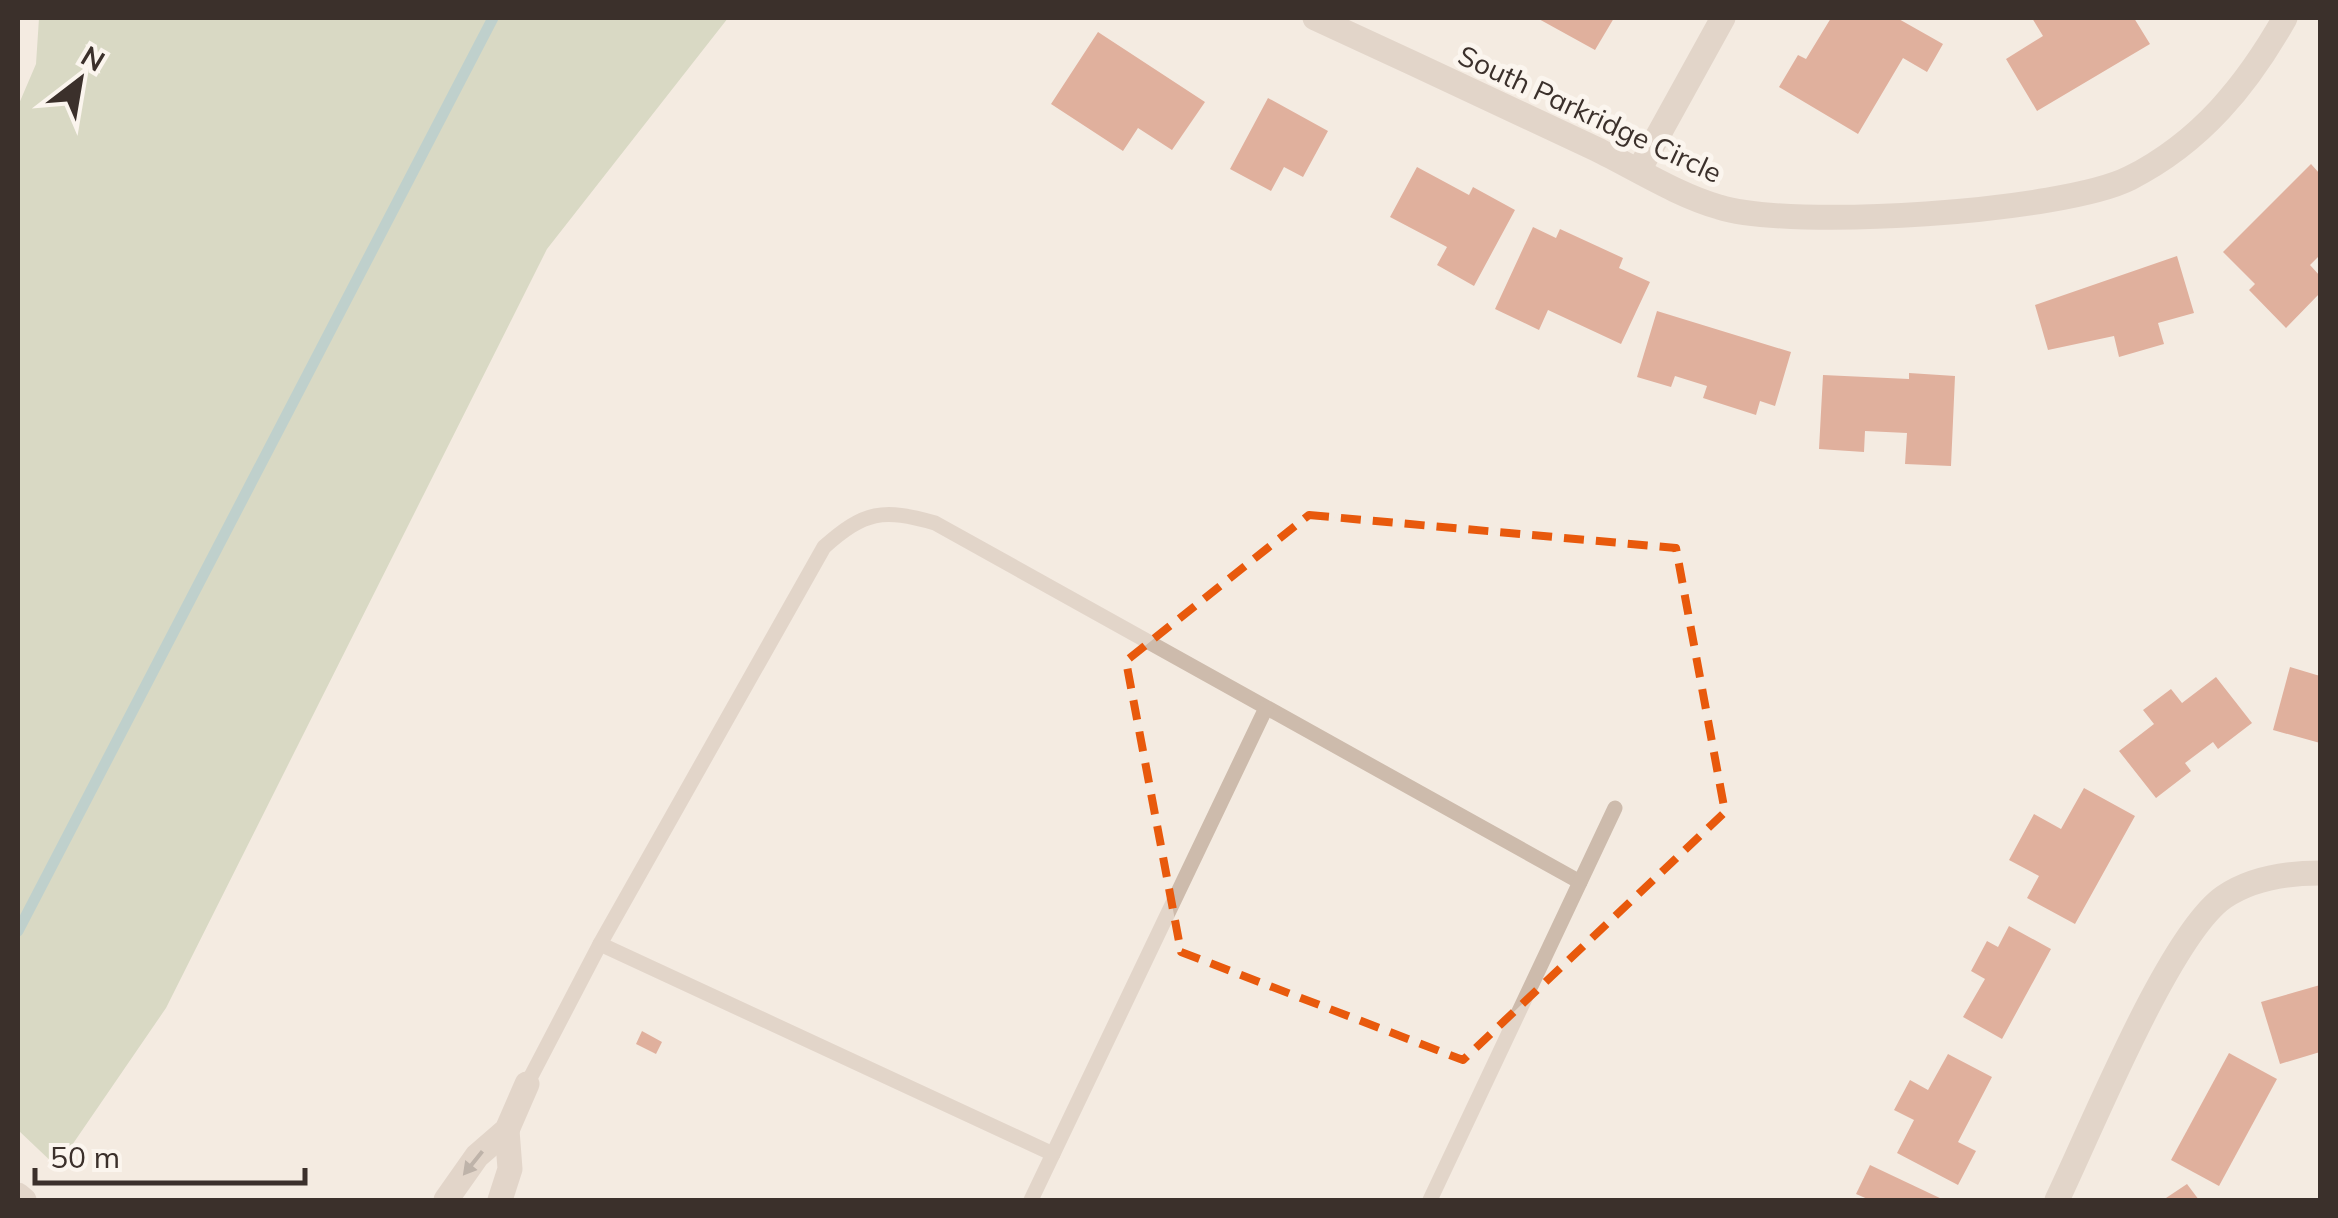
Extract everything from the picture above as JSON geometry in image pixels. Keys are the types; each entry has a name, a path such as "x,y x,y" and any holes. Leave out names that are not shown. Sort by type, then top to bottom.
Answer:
{"street":[{"name":"South Parkridge Circle","path":"1315,18 1719,208 1797,220 1971,209 2068,196 2127,180 2176,150 2221,112 2255,71 2285,18"},
{"path":"1639,170 1723,18"},
{"path":"2057,1200 2184,940 2224,897 2276,876 2320,873"},
{"path":"446,1200 476,1156 506,1130 528,1084"},
{"path":"500,1200 510,1169 506,1130"},
{"path":"18,1195 24,1200"}],"lane":[{"path":"528,1084 600,944 824,547 855,520 900,513 935,524 1580,882"},
{"path":"1032,1200 1266,708"},
{"path":"1430,1200 1615,808"},
{"path":"600,944 1053,1154"}],"highlighted area":[{"path":"1309,515 1676,548 1725,812 1463,1060 1181,952 1126,661"}],"green space":[{"path":"39,18 728,18 547,249 166,1008 57,1167 18,1130 18,106 36,64"}],"building":[{"path":"1537,18 1614,18 1595,50"},
{"path":"1831,18 1897,18 1943,44 1927,72 1903,58 1858,134 1779,87 1798,55 1806,59"},
{"path":"2032,18 2134,18 2150,44 2037,111 2006,59 2043,36"},
{"path":"1098,32 1205,102 1172,150 1138,128 1123,151 1051,104"},
{"path":"1268,98 1328,131 1303,177 1284,167 1271,191 1230,169"},
{"path":"2311,164 2320,174 2320,255 2310,265 2320,276 2320,293 2286,328 2249,290 2255,284 2223,252"},
{"path":"1417,167 1469,195 1473,187 1515,210 1474,286 1437,265 1447,247 1390,217"},
{"path":"1533,227 1556,238 1560,229 1623,258 1619,268 1650,282 1621,344 1548,310 1539,330 1495,309"},
{"path":"2177,256 2194,313 2158,323 2164,344 2119,357 2114,336 2048,350 2035,305"},
{"path":"1657,311 1791,352 1775,406 1760,401 1756,415 1703,398 1707,386 1675,376 1671,387 1637,377"},
{"path":"1909,373 1955,376 1951,466 1905,464 1907,433 1865,431 1864,452 1819,449 1823,375 1909,379"},
{"path":"2290,667 2320,676 2320,743 2273,730"},
{"path":"2216,677 2252,723 2218,749 2213,742 2185,763 2191,771 2156,798 2119,751 2154,724 2143,710 2171,689 2182,703"},
{"path":"2084,788 2135,816 2075,924 2027,898 2039,876 2009,860 2034,814 2061,829"},
{"path":"2009,926 2051,949 2002,1039 1963,1017 1985,979 1971,971 1987,941 1998,947"},
{"path":"2320,985 2320,1052 2280,1064 2261,1002"},
{"path":"642,1031 662,1042 656,1054 636,1044"},
{"path":"2229,1053 2277,1079 2219,1186 2171,1160"},
{"path":"1948,1054 1992,1077 1958,1142 1976,1151 1958,1185 1897,1153 1914,1120 1894,1110 1910,1080 1928,1090"},
{"path":"1870,1165 1944,1200 1870,1200 1856,1194"},
{"path":"2187,1184 2199,1200 2163,1200"}],"waterway":[{"path":"18,931 493,18"}]}
